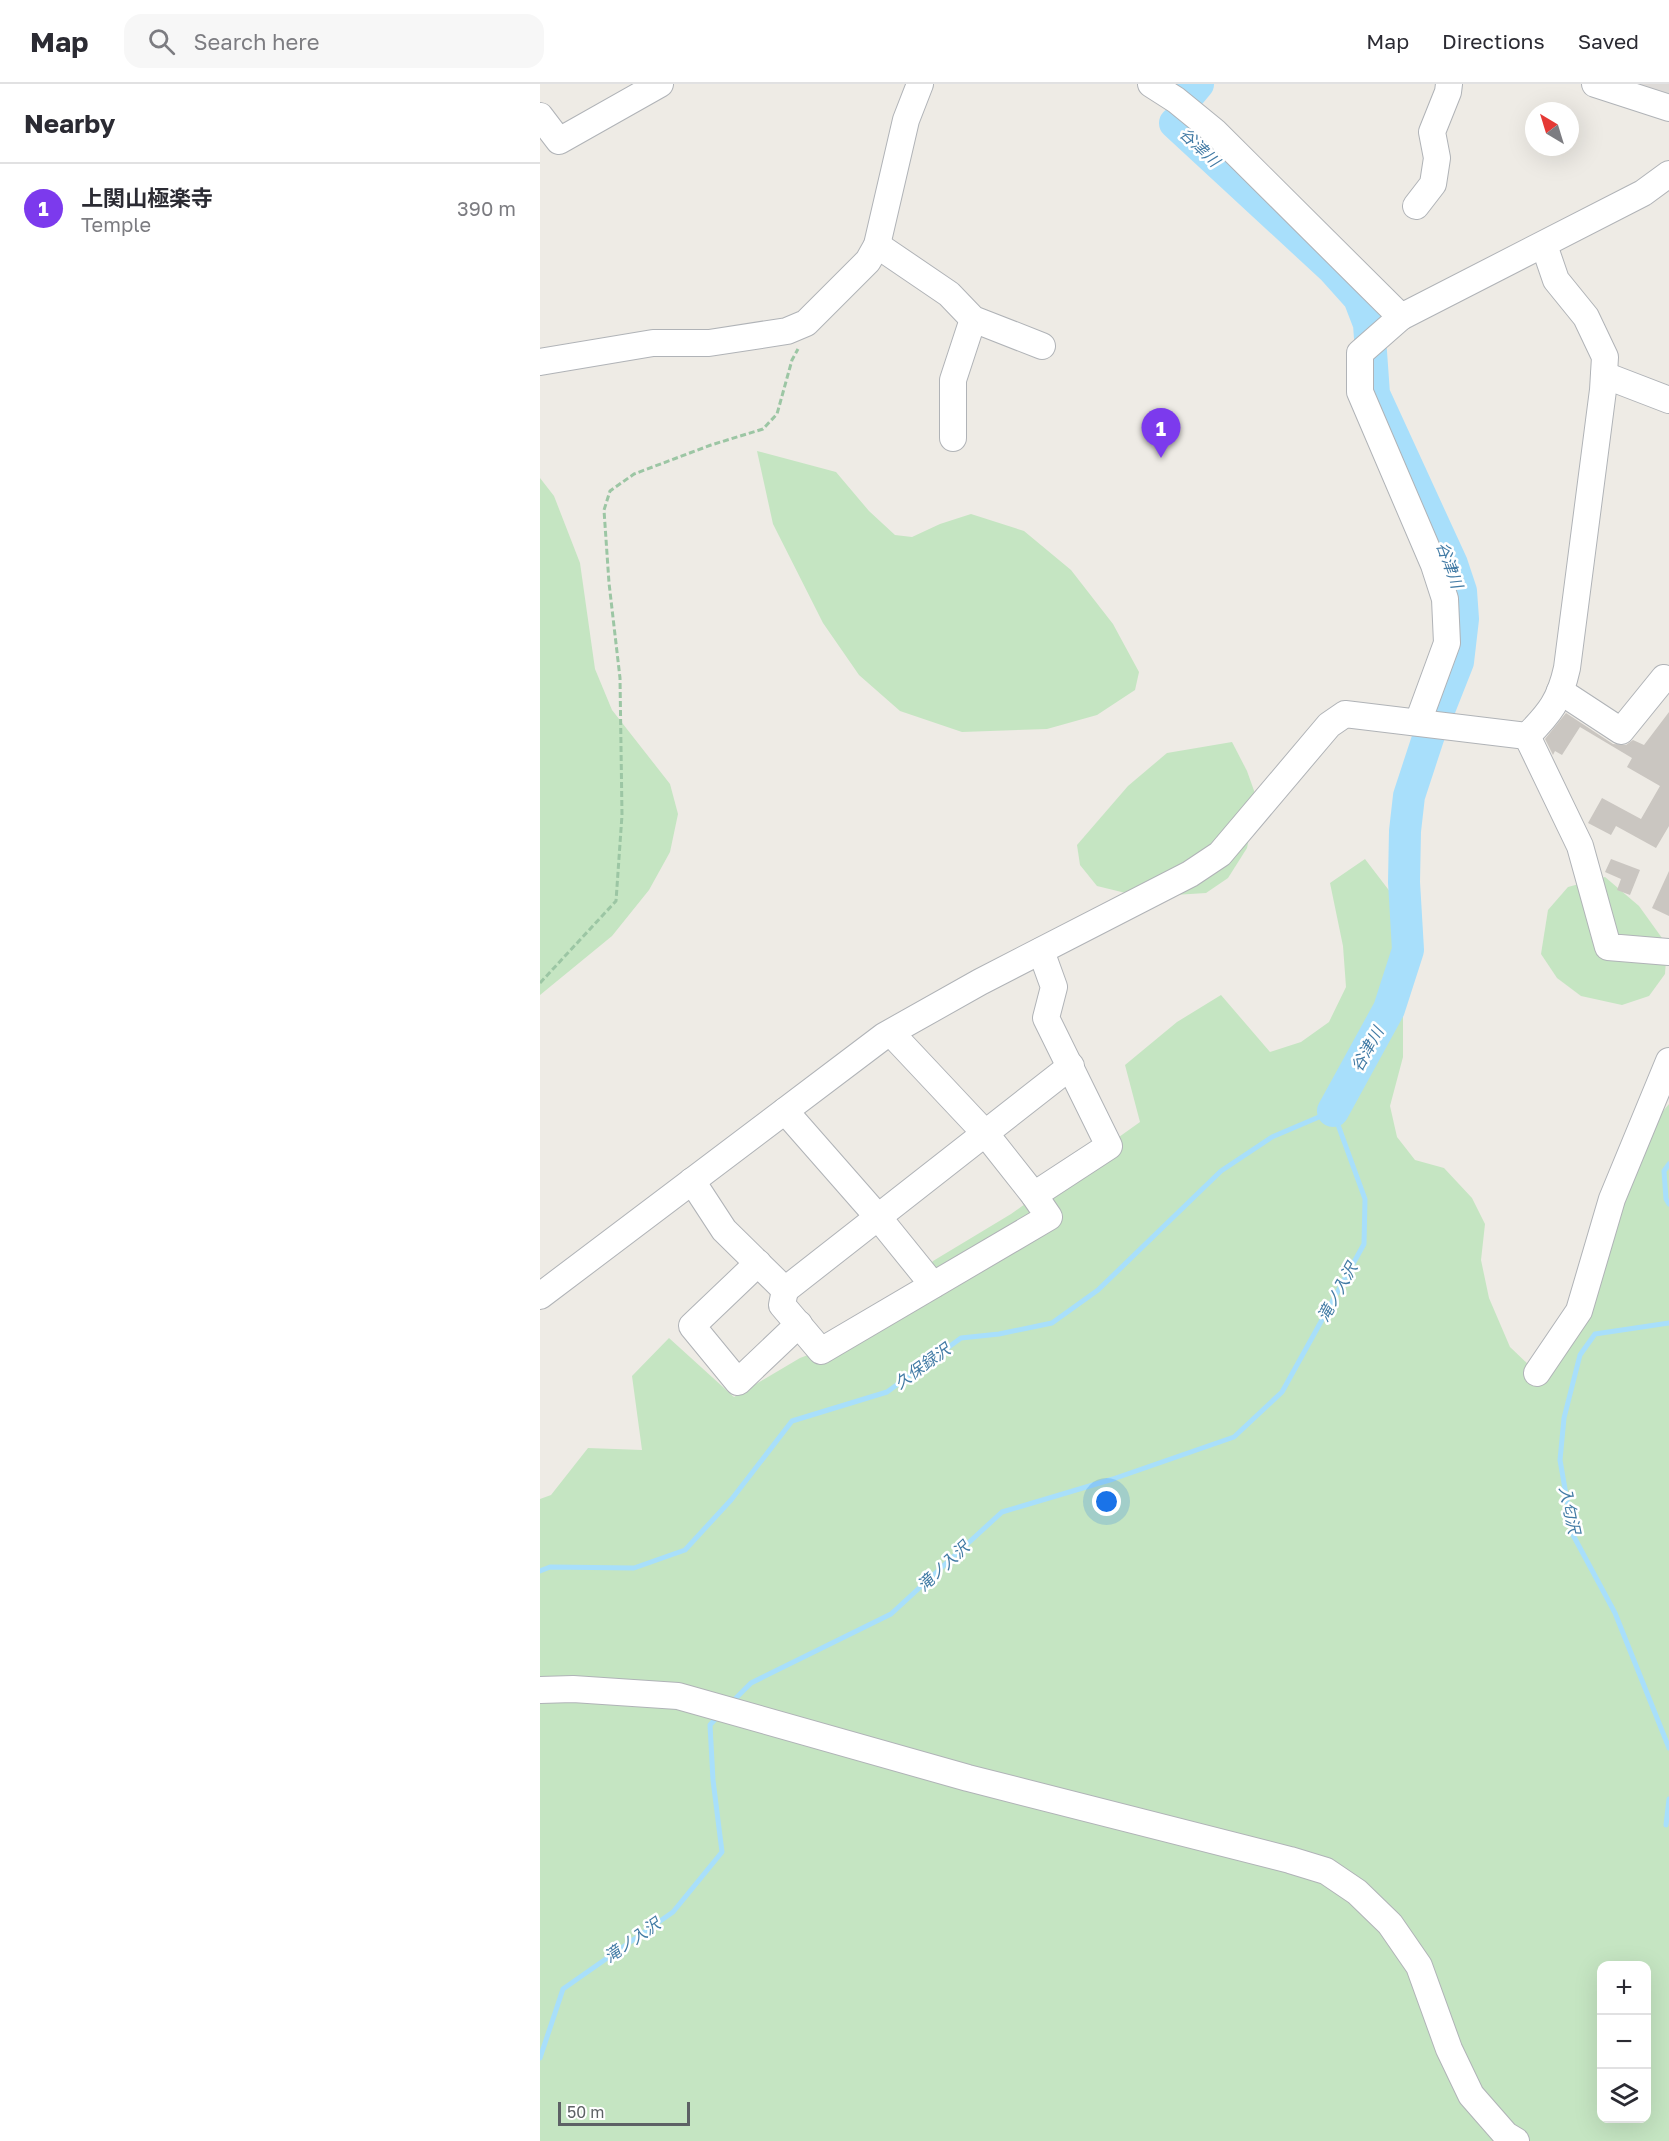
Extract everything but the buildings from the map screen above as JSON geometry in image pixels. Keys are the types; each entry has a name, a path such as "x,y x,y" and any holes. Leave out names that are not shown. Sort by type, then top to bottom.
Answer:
{"street":[{"path":"540,116 560,141 660,84"},
{"path":"540,362 652,343 709,343 787,331 806,323 868,261 877,245 906,120 920,84"},
{"path":"1151,84 1176,100 1214,131 1401,317"},
{"path":"1416,206 1433,184 1437,158 1431,132 1448,92 1449,84"},
{"path":"1595,84 1669,108"},
{"path":"1418,722 1447,643 1445,598 1434,565 1360,392 1360,353 1401,317 1544,245 1643,192 1669,174"},
{"path":"877,245 949,294 973,319 1042,346"},
{"path":"1527,736 1548,716 1560,692 1567,668 1605,357 1586,317 1556,280 1544,245"},
{"path":"954,438 953,380 973,319"},
{"path":"1604,375 1669,400"},
{"path":"1560,692 1621,731 1664,678"},
{"path":"540,1296 891,1033 980,982 1190,874 1220,854 1329,725 1345,714 1527,736"},
{"path":"1527,736 1580,846 1608,947 1669,952"},
{"path":"1034,1195 1109,1146 1046,1018 1054,987 1041,951"},
{"path":"891,1033 985,1133 1049,1217 821,1351 782,1305 785,1290 985,1133 1071,1065"},
{"path":"1537,1373 1579,1311 1612,1199 1669,1061"},
{"path":"786,1111 878,1217 933,1285"},
{"path":"692,1181 724,1230 785,1290"},
{"path":"758,1263 692,1326 738,1382 799,1324"},
{"path":"540,1690 585,1689 678,1696 968,1778 1326,1871 1357,1892 1390,1924 1419,1966 1449,2049 1471,2096 1506,2135 1516,2141"}],"path":[{"path":"540,982 616,901 622,792 620,678 609,583 604,510 610,490 634,474 711,445 763,429 777,414 792,360 803,340 806,323"}],"shaded area":[{"path":"1622,84 1669,84 1669,100"}],"green space":[{"path":"757,451 836,472 869,511 895,535 912,537 940,524 971,514 1024,531 1071,570 1113,624 1139,672 1135,690 1097,715 1047,729 962,732 900,711 859,675 823,623 773,524"},
{"path":"540,478 554,496 580,563 595,669 612,710 670,784 678,814 670,852 649,890 612,936 540,995"},
{"path":"1232,742 1247,771 1257,799 1247,848 1228,878 1206,893 1142,897 1097,886 1080,865 1077,845 1128,786 1167,753"},
{"path":"1365,859 1391,893 1403,945 1403,1057 1390,1106 1397,1137 1415,1160 1444,1168 1472,1198 1485,1224 1481,1260 1489,1298 1510,1347 1531,1367 1570,1315 1628,1153 1669,1104 1669,2141 540,2141 540,1499 551,1495 588,1448 642,1450 632,1376 669,1338 734,1397 800,1358 885,1326 933,1261 1011,1214 1140,1122 1125,1065 1177,1022 1221,995 1270,1052 1301,1042 1329,1022 1346,987 1343,946 1330,883"},
{"path":"1605,877 1639,906 1667,945 1665,974 1649,996 1622,1005 1581,996 1557,978 1541,954 1548,910 1568,887"}],"waterway":[{"name":"谷津川","path":"1188,96 1198,84"},
{"name":"谷津川","path":"1175,123 1333,269 1359,298 1369,324 1374,394 1452,564 1461,591 1463,619 1458,662 1428,738 1409,796 1405,831 1404,882 1408,950 1389,1009 1333,1111"},
{"name":"久保録沢","path":"540,1571 550,1567 634,1568 685,1550 731,1500 792,1421 887,1392 961,1338 999,1334 1052,1323 1098,1290 1221,1171 1272,1137 1333,1111 1365,1199 1364,1244 1282,1392 1234,1437 1113,1479 1002,1512 891,1614 751,1683 732,1702"},
{"name":"入匂沢","path":"1669,1164 1664,1171 1666,1199 1669,1204"},
{"name":"入匂沢","path":"1669,1323 1595,1334 1580,1355 1564,1418 1560,1460 1573,1535 1615,1613 1669,1748"},
{"name":"滝ノ入沢","path":"540,2058 563,1989 673,1912 722,1852 713,1780 710,1725 719,1715"},
{"name":"入匂沢","path":"1666,1825 1669,1799"}],"place":[{"name":"上関山極楽寺","path":"1161,458"}]}
